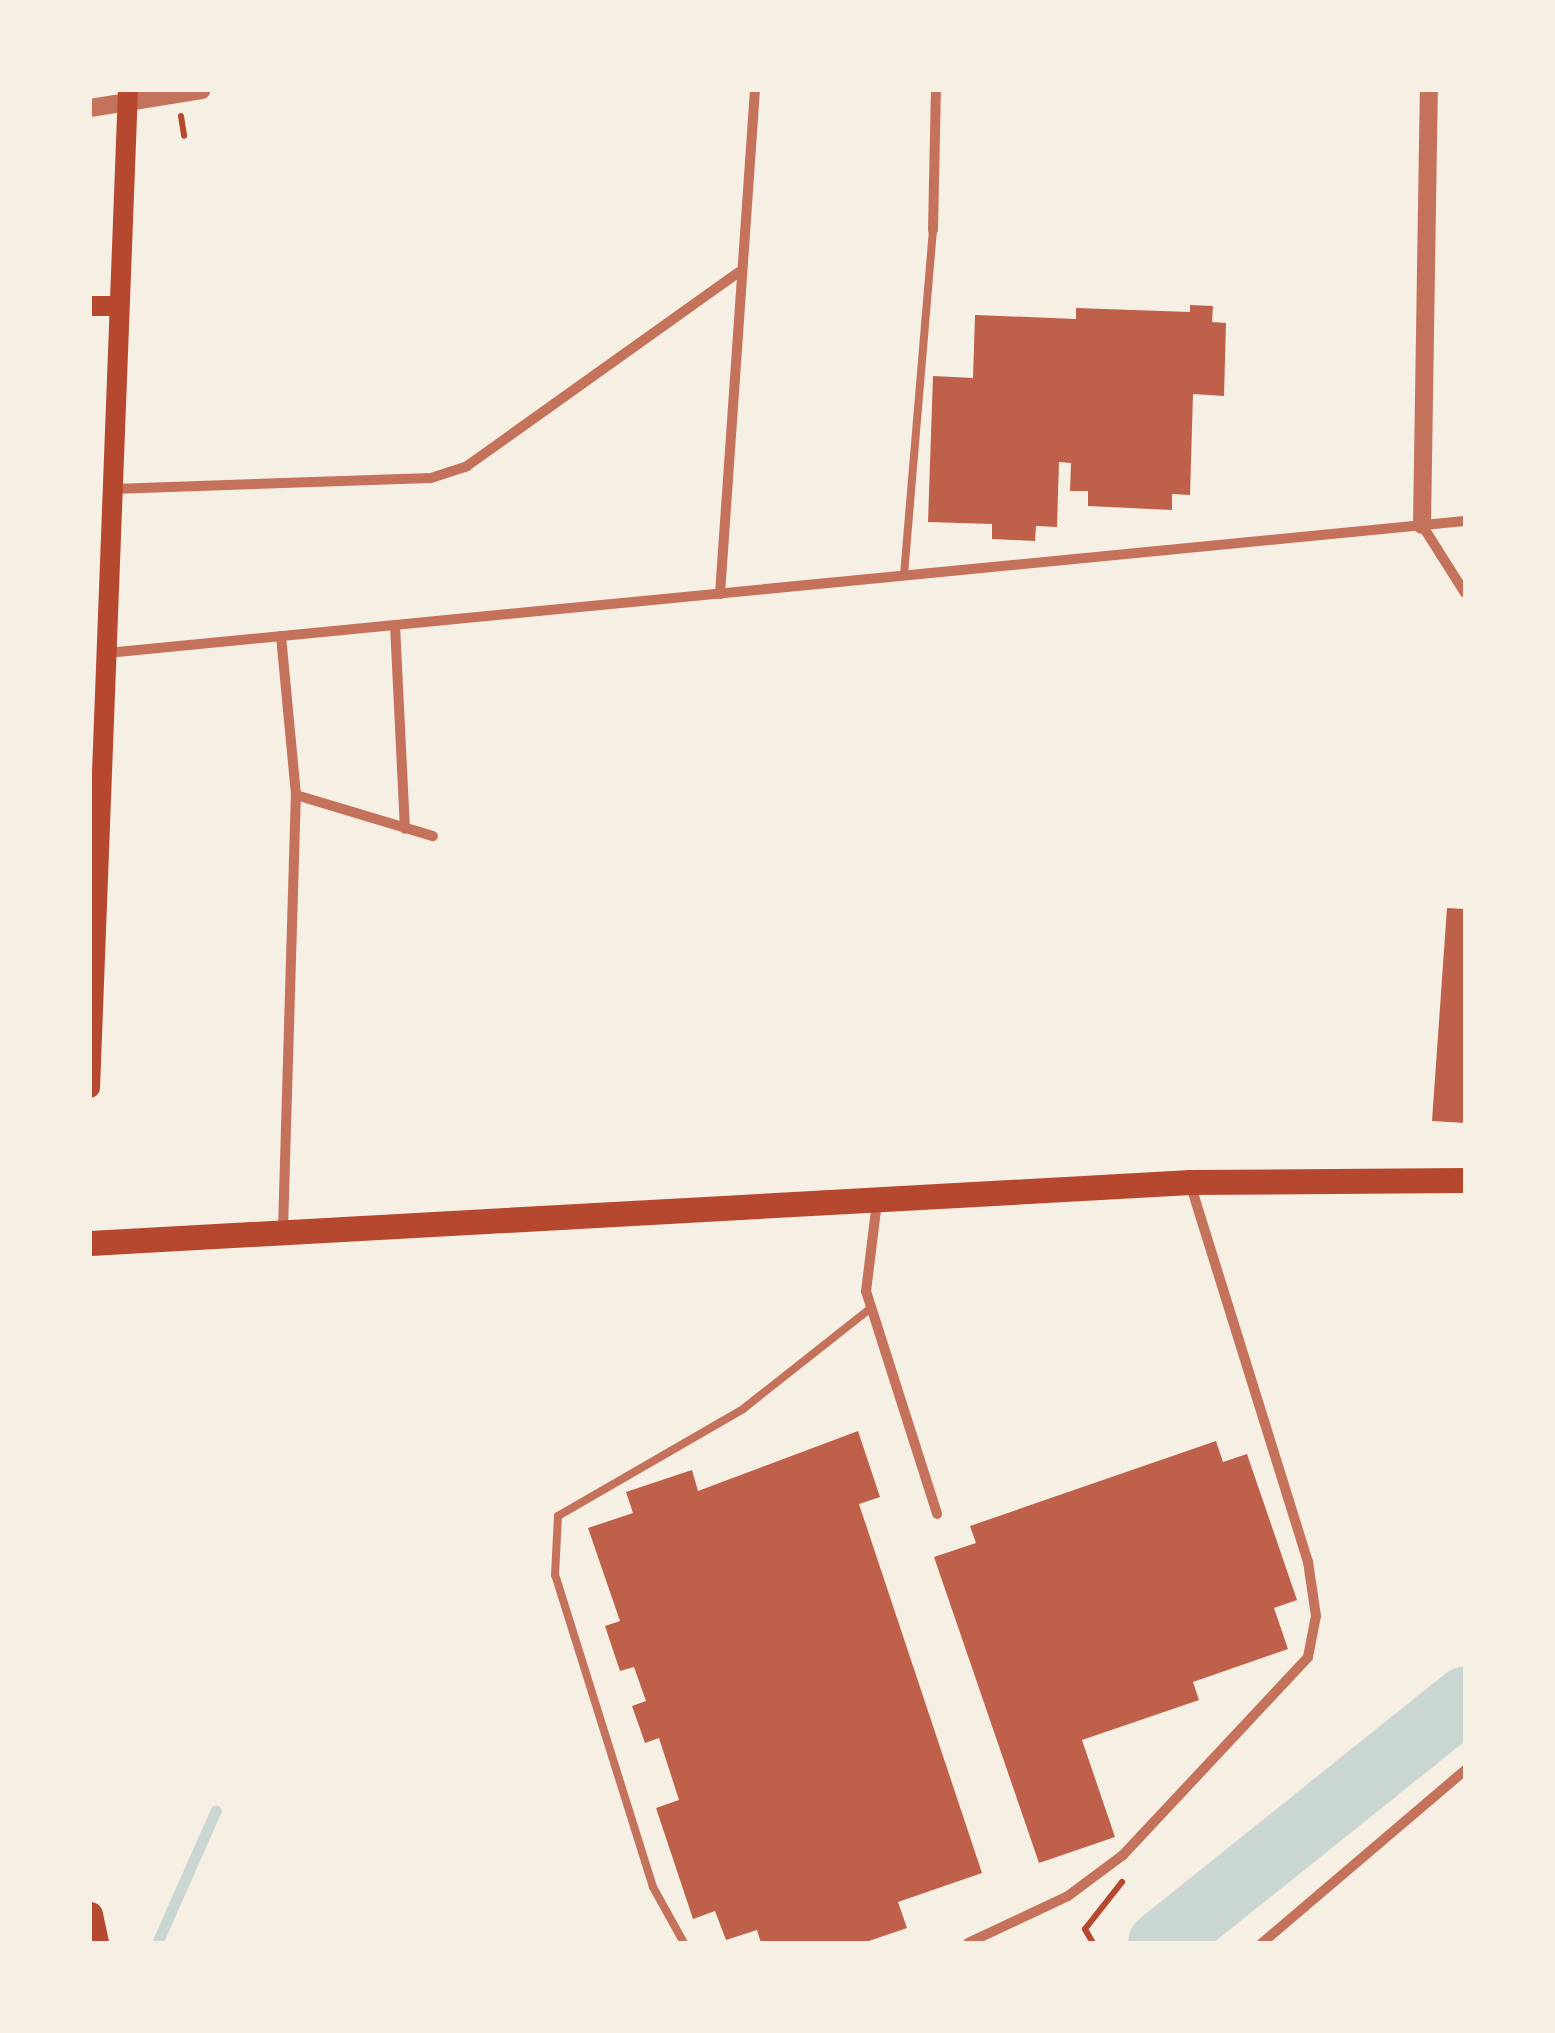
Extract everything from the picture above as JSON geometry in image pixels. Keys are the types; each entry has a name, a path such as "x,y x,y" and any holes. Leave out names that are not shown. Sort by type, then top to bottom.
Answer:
{"main road":[{"path":"90,1088 102,654 113,489 127,96"},
{"path":"90,306 119,306"},
{"path":"90,1243 283,1236 1190,1182 1465,1180"},
{"path":"90,1914 96,1943"}],"street":[{"path":"90,108 127,96 202,90"},
{"path":"720,594 738,272 755,90"},
{"path":"932,230 936,90"},
{"path":"1430,90 1422,525 1465,593"},
{"path":"113,489 431,478 467,466 738,272"},
{"path":"102,654 1465,521"},
{"path":"395,626 405,829"},
{"path":"281,636 296,795 283,1236"},
{"path":"296,795 433,836"},
{"path":"968,1943 1068,1896 1123,1855 1308,1657 1316,1616 1308,1562 1190,1182"},
{"path":"878,1201 866,1291 938,1514"},
{"path":"1262,1943 1465,1770"}],"lane":[{"path":"904,575 932,230"},
{"path":"684,1943 653,1887 556,1575 558,1516 743,1409 872,1307"}],"path":[{"path":"1086,1930 1093,1943"}],"building":[{"path":"1190,305 1213,306 1212,322 1226,323 1224,396 1193,394 1190,495 1172,494 1172,510 1088,506 1088,491 1070,491 1071,463 1059,462 1057,527 1036,526 1035,541 992,539 992,524 928,522 933,376 973,378 975,315 1076,319 1076,308 1190,312"},
{"path":"1447,908 1465,909 1465,1123 1432,1121"},
{"path":"858,1431 880,1497 859,1504 982,1873 898,1902 907,1928 863,1943 761,1943 757,1930 726,1940 715,1911 693,1919 656,1808 679,1800 659,1738 645,1743 632,1706 646,1701 634,1667 620,1671 605,1626 620,1621 588,1528 633,1513 626,1492 692,1470 698,1491"},
{"path":"1216,1441 1223,1462 1247,1454 1297,1600 1274,1608 1288,1649 1193,1682 1199,1700 1082,1740 1115,1837 1039,1863 934,1557 976,1543 970,1526"}],"waterway":[{"path":"1160,1943 1465,1699"},
{"path":"157,1943 216,1810"}]}
